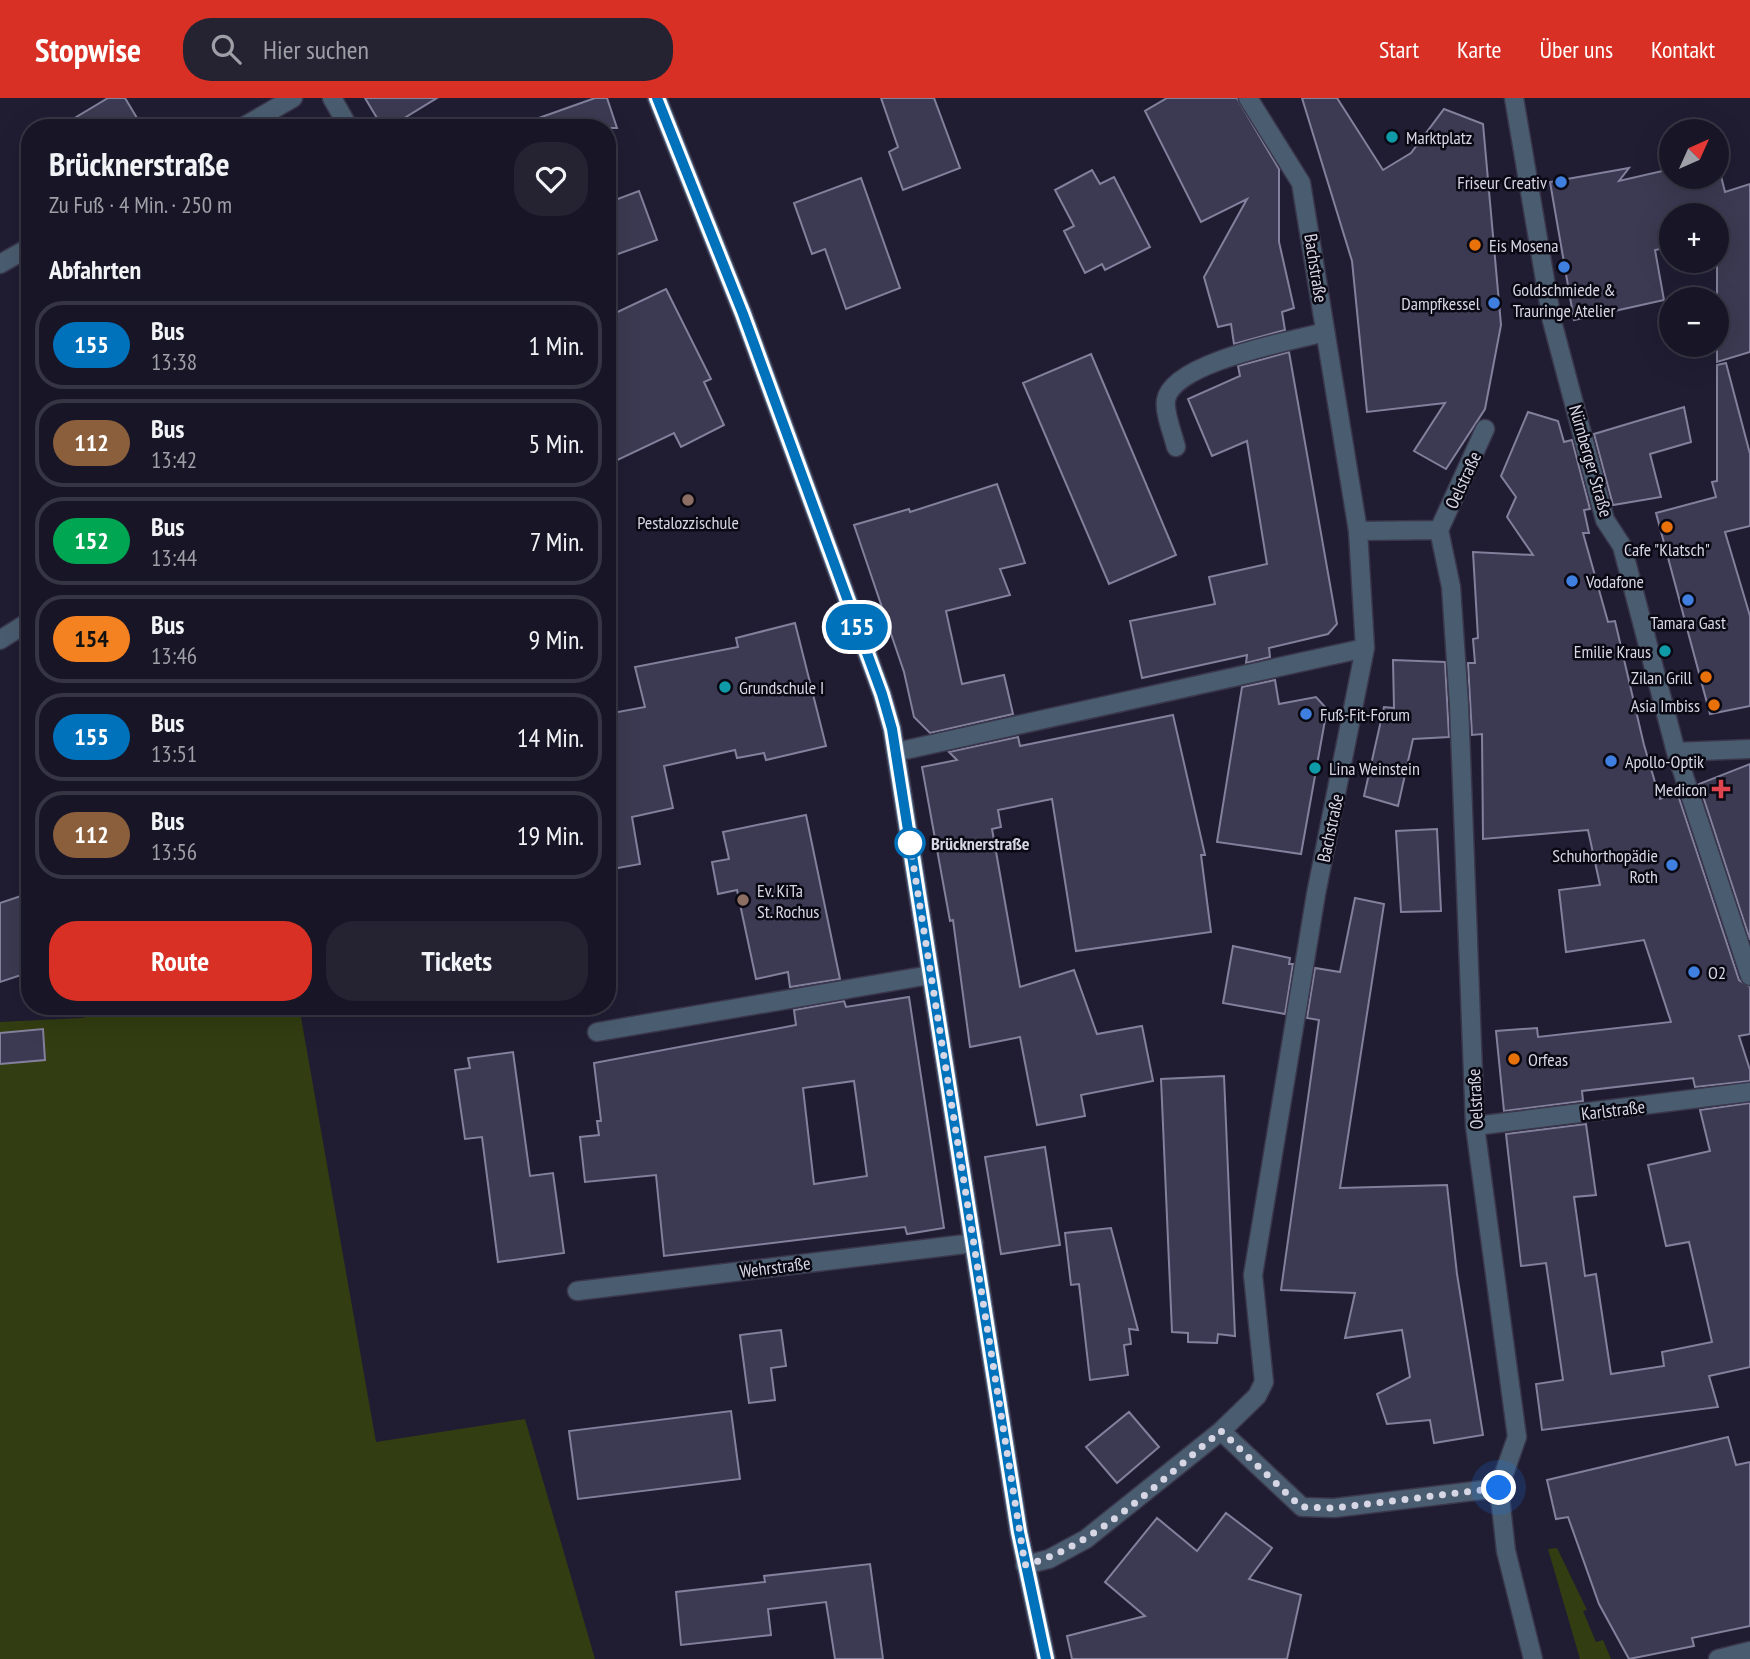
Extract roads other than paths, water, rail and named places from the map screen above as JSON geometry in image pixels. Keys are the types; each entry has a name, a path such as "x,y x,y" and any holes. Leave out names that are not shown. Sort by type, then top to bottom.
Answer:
{"street":[{"path":"257,119 293,98"},
{"path":"332,98 344,119"},
{"path":"657,98 743,314 882,694 897,752 1025,1565 1046,1659"},
{"name":"Bachstraße","path":"1025,1565 1049,1559 1086,1539 1221,1431 1257,1396 1264,1382 1253,1275 1316,894 1365,648 1358,531 1325,332 1318,271 1301,183 1248,98"},
{"name":"Nürnberger Straße","path":"1514,98 1552,321 1605,520 1622,546 1676,752 1750,976"},
{"path":"0,264 21,252"},
{"path":"1177,447 1166,401 1171,387 1184,375 1240,354 1325,332"},
{"name":"Oelstraße","path":"1486,429 1439,530 1451,587 1459,704 1475,1126 1517,1437 1499,1488 1506,1551 1533,1659"},
{"name":"Oelstraße","path":"1358,531 1439,530"},
{"path":"0,640 21,627"},
{"path":"897,752 1365,648"},
{"path":"1676,752 1750,749"},
{"path":"597,1032 930,975"},
{"name":"Karlstraße","path":"1475,1126 1750,1092"},
{"name":"Wehrstraße","path":"577,1291 974,1243"},
{"path":"1221,1431 1301,1507 1334,1508 1499,1488"},
{"path":"1718,1659 1750,1651"}],"place":[{"name":"Marktplatz","path":"1392,137"},
{"name":"Friseur Creativ","path":"1561,182"},
{"name":"Eis Mosena","path":"1475,245"},
{"name":"Goldschmiede & Trauringe Atelier","path":"1564,267"},
{"name":"Dampfkessel","path":"1494,303"},
{"name":"Pestalozzischule","path":"688,500"},
{"name":"Cafe \"Klatsch\"","path":"1667,527"},
{"name":"Vodafone","path":"1572,581"},
{"name":"Tamara Gast","path":"1688,600"},
{"name":"Emilie Kraus","path":"1665,651"},
{"name":"Zilan Grill","path":"1706,677"},
{"name":"Grundschule I","path":"725,687"},
{"name":"Asia Imbiss","path":"1714,705"},
{"name":"Fuß-Fit-Forum","path":"1306,714"},
{"name":"Apollo-Optik","path":"1611,761"},
{"name":"Lina Weinstein","path":"1315,768"},
{"name":"Medicon","path":"1721,789"},
{"name":"Brücknerstraße","path":"910,843"},
{"name":"Schuhorthopädie Roth","path":"1672,865"},
{"name":"Ev. KiTa St. Rochus","path":"743,900"},
{"name":"O2","path":"1694,972"},
{"name":"Orfeas","path":"1514,1059"}]}
